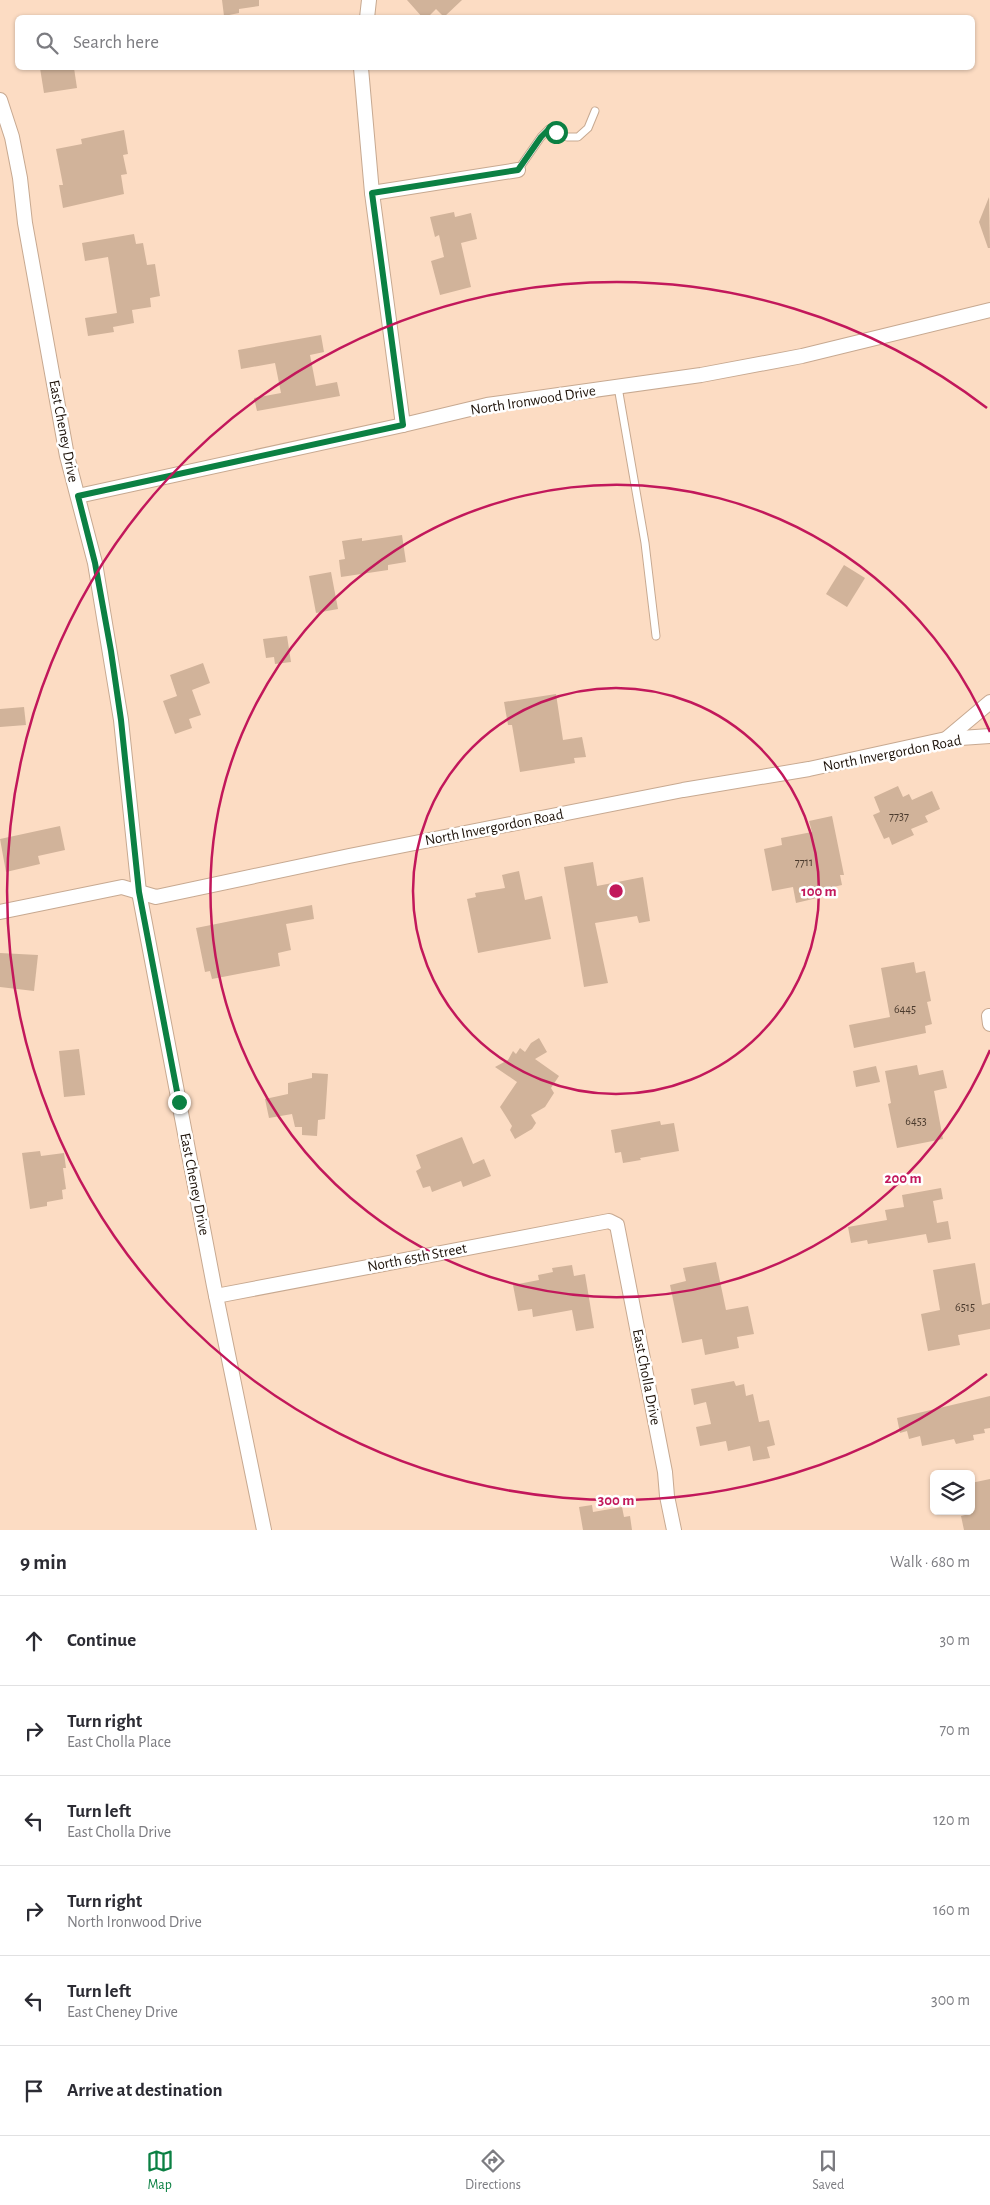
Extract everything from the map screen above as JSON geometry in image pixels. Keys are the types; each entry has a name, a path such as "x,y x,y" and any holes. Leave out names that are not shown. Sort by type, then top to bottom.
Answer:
{"street":[{"path":"367,15 368,0"},
{"path":"361,70 372,193 403,425"},
{"name":"East Cheney Drive","path":"0,100 12,137 25,223 67,456 95,563 121,720 139,892 216,1296 264,1530"},
{"path":"372,193 518,170"},
{"name":"North Ironwood Drive","path":"78,496 487,405 683,378 802,356 990,310"},
{"path":"946,739 990,702"},
{"name":"North Invergordon Road","path":"0,912 122,887 156,897 348,856 683,790 809,769 946,739 990,736"},
{"name":"North 65th Street","path":"216,1296 609,1221 617,1225"},
{"name":"East Cholla Drive","path":"617,1225 665,1472 667,1496 674,1530"}],"lane":[{"path":"518,170 541,137 549,129 567,137 578,137 588,128 595,111"},
{"path":"618,387 645,543 656,636"}],"building":[{"path":"222,0 259,0 259,6 239,9 239,13 224,15"},
{"path":"407,0 462,0 446,15 442,15 436,9 430,15 420,15"},
{"path":"40,70 74,70 77,88 44,93"},
{"path":"124,130 128,154 123,155 127,174 121,175 124,194 63,208 59,185 63,185 56,149 82,144 81,139"},
{"path":"989,197 990,248 988,248 979,222"},
{"path":"454,212 455,217 471,213 477,239 461,243 471,287 440,295 431,261 444,257 439,235 435,237 430,217"},
{"path":"134,234 136,244 143,243 147,265 155,264 160,296 150,298 151,307 132,310 134,323 113,327 114,332 88,336 85,318 117,313 108,257 85,261 82,243"},
{"path":"321,335 324,352 310,355 316,386 337,382 340,396 257,411 254,398 281,393 275,363 241,369 238,350"},
{"path":"402,535 406,562 388,565 388,570 341,577 339,560 345,559 342,541 362,538 362,541"},
{"path":"844,565 865,578 847,607 826,594"},
{"path":"331,572 338,609 316,613 309,576"},
{"path":"287,636 291,662 275,664 274,657 266,658 263,639"},
{"path":"203,663 210,683 192,690 201,715 189,719 192,728 175,734 163,701 177,696 170,675"},
{"path":"556,694 563,740 582,737 586,757 574,758 575,763 520,772 512,725 508,725 504,702"},
{"path":"24,707 26,725 0,727 0,709"},
{"path":"898,786 903,797 909,794 912,800 932,791 940,809 925,816 928,822 911,829 914,835 892,845 889,837 884,839 873,815 880,812 874,797"},
{"path":"832,816 844,875 840,875 842,885 816,891 817,898 796,903 793,887 772,891 764,849 782,845 781,838 812,832 809,821"},
{"path":"60,826 65,850 38,856 40,864 6,872 0,839"},
{"path":"593,862 597,886 643,877 650,921 639,923 637,916 595,923 608,983 584,987 564,867"},
{"path":"519,871 525,900 542,896 551,939 478,953 467,899 476,897 475,893 505,888 502,875"},
{"path":"312,905 314,919 286,924 291,950 278,953 280,966 212,979 210,971 205,972 196,928"},
{"path":"0,953 38,955 34,991 0,987"},
{"path":"914,962 916,973 925,971 931,1001 927,1002 932,1024 925,1026 926,1033 854,1048 849,1025 890,1017 881,968"},
{"path":"539,1038 547,1052 535,1059 559,1076 551,1088 554,1093 545,1107 531,1115 536,1123 532,1129 515,1139 510,1130 512,1126 500,1107 517,1082 495,1067 508,1060 513,1051 516,1054 520,1048 525,1052 531,1043"},
{"path":"79,1049 85,1095 64,1097 59,1051"},
{"path":"917,1065 919,1075 943,1070 947,1088 934,1091 943,1139 897,1148 888,1104 891,1103 885,1071"},
{"path":"876,1066 880,1082 856,1087 853,1071"},
{"path":"312,1073 328,1074 325,1119 318,1120 317,1136 302,1135 302,1127 295,1127 292,1114 269,1118 265,1099 288,1094 288,1083 312,1078"},
{"path":"660,1121 661,1125 674,1123 679,1151 623,1163 621,1152 615,1153 611,1130"},
{"path":"462,1137 473,1164 484,1159 491,1176 463,1187 461,1181 432,1192 430,1186 423,1188 416,1171 421,1168 416,1155"},
{"path":"40,1151 41,1156 64,1153 66,1168 63,1168 66,1189 62,1190 63,1199 47,1202 47,1206 30,1209 22,1153"},
{"path":"941,1188 943,1199 933,1201 937,1223 948,1221 951,1239 928,1243 926,1234 868,1244 867,1240 851,1243 848,1227 887,1220 885,1210 904,1207 902,1195"},
{"path":"716,1262 726,1310 748,1306 754,1334 737,1337 739,1348 705,1355 702,1339 682,1343 670,1285 686,1281 683,1268"},
{"path":"975,1263 982,1305 990,1303 990,1329 958,1335 960,1345 928,1351 921,1314 940,1310 933,1270"},
{"path":"572,1265 574,1276 585,1274 594,1328 576,1331 572,1310 533,1317 532,1309 518,1311 513,1285 539,1280 538,1275 553,1272 552,1268"},
{"path":"734,1381 736,1386 744,1384 746,1396 753,1394 759,1422 769,1420 775,1445 767,1447 770,1458 753,1461 750,1446 728,1451 726,1441 700,1446 696,1427 711,1424 706,1402 694,1405 691,1389"},
{"path":"990,1396 990,1428 984,1429 985,1433 973,1435 974,1440 956,1444 954,1439 922,1446 920,1436 909,1439 907,1431 900,1433 897,1418"},
{"path":"990,1479 990,1530 964,1530 961,1516 975,1515 975,1482"},
{"path":"592,1505 593,1512 622,1507 624,1517 630,1516 632,1530 583,1530 579,1507"}],"route":[{"path":"179,1102 139,892 121,720 111,651 95,563 78,496 403,425 372,193 518,170 541,137 549,129 556,132"}]}
